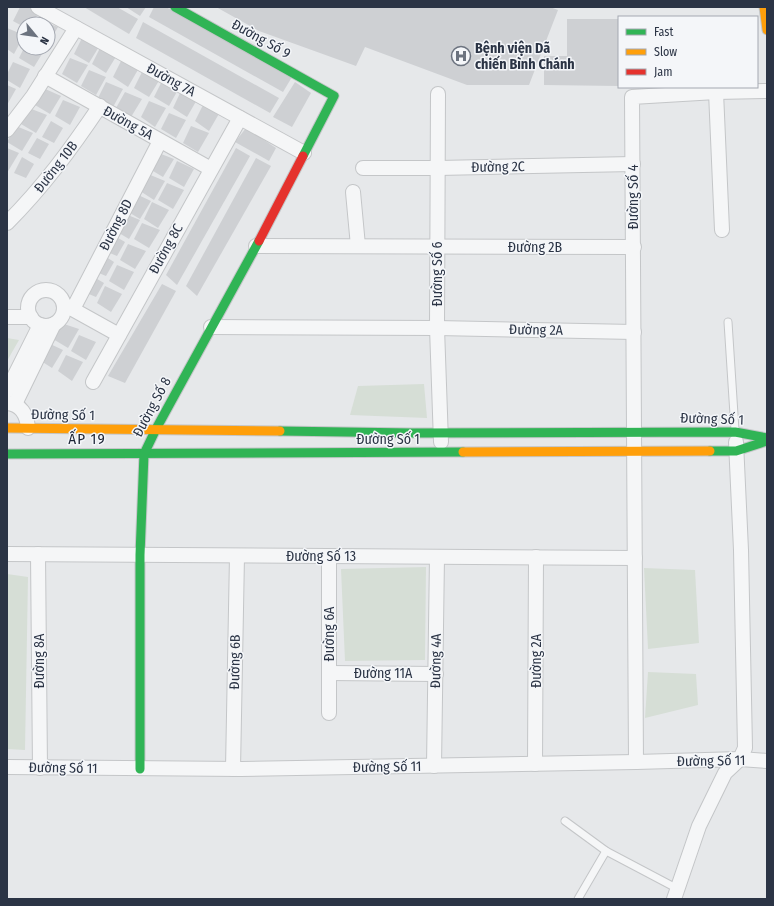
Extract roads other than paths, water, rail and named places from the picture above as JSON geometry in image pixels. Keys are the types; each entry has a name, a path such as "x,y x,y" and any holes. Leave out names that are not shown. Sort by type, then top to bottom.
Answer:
{"street":[{"name":"Đường 7A","path":"38,7 304,153"},
{"name":"Đường Số 9","path":"175,7 334,96"},
{"path":"764,7 767,30"},
{"path":"7,130 33,96 76,28"},
{"name":"Đường 5A","path":"45,76 211,169"},
{"name":"Đường Số 4","path":"636,762 632,97 716,92 767,91"},
{"path":"716,92 722,230"},
{"name":"Đường Số 6","path":"438,94 437,328 441,453"},
{"name":"Đường Số 8","path":"140,769 140,555 144,454 156,429 256,246 334,96"},
{"name":"Đường 10B","path":"7,223 29,201 70,150 100,106"},
{"name":"Đường 8C","path":"93,382 240,118"},
{"name":"Đường 8D","path":"68,307 160,140"},
{"name":"Đường 2C","path":"363,168 633,164"},
{"path":"353,192 358,246"},
{"name":"Đường 2B","path":"256,246 634,247"},
{"path":"35,321 29,312 29,305 31,300 40,291 46,290 58,294 68,307 119,335"},
{"path":"28,432 25,414 11,404 54,324 68,307"},
{"path":"7,317 35,321 44,326 54,324"},
{"path":"7,391 35,321"},
{"name":"Đường 2A","path":"211,327 437,328 634,332"},
{"name":"Đường Số 1","path":"7,428 28,432 156,429 441,433 735,432 767,438"},
{"path":"676,894 699,826 725,773 740,759 745,748 741,550 735,432"},
{"name":"Đường Số 1","path":"7,454 27,451 144,454 736,451 767,441"},
{"name":"Đường Số 13","path":"7,554 635,558"},
{"name":"Đường 8A","path":"38,554 40,768"},
{"name":"Đường 6B","path":"233,769 237,556"},
{"name":"Đường 6A","path":"329,556 329,713"},
{"name":"Đường 4A","path":"434,766 437,557"},
{"name":"Đường 2A","path":"535,764 536,557"},
{"name":"Đường 11A","path":"330,673 436,674"},
{"name":"Đường Số 11","path":"7,767 233,769 740,759 767,761"}],"lane":[{"path":"728,322 735,432"},
{"path":"565,821 606,851 676,894"},
{"path":"578,899 606,851"}],"place":[{"name":"Bệnh viện Dã chiến Bình Chánh","path":"461,56"}],"district":[{"name":"ẤP 19","path":"87,439"}]}
